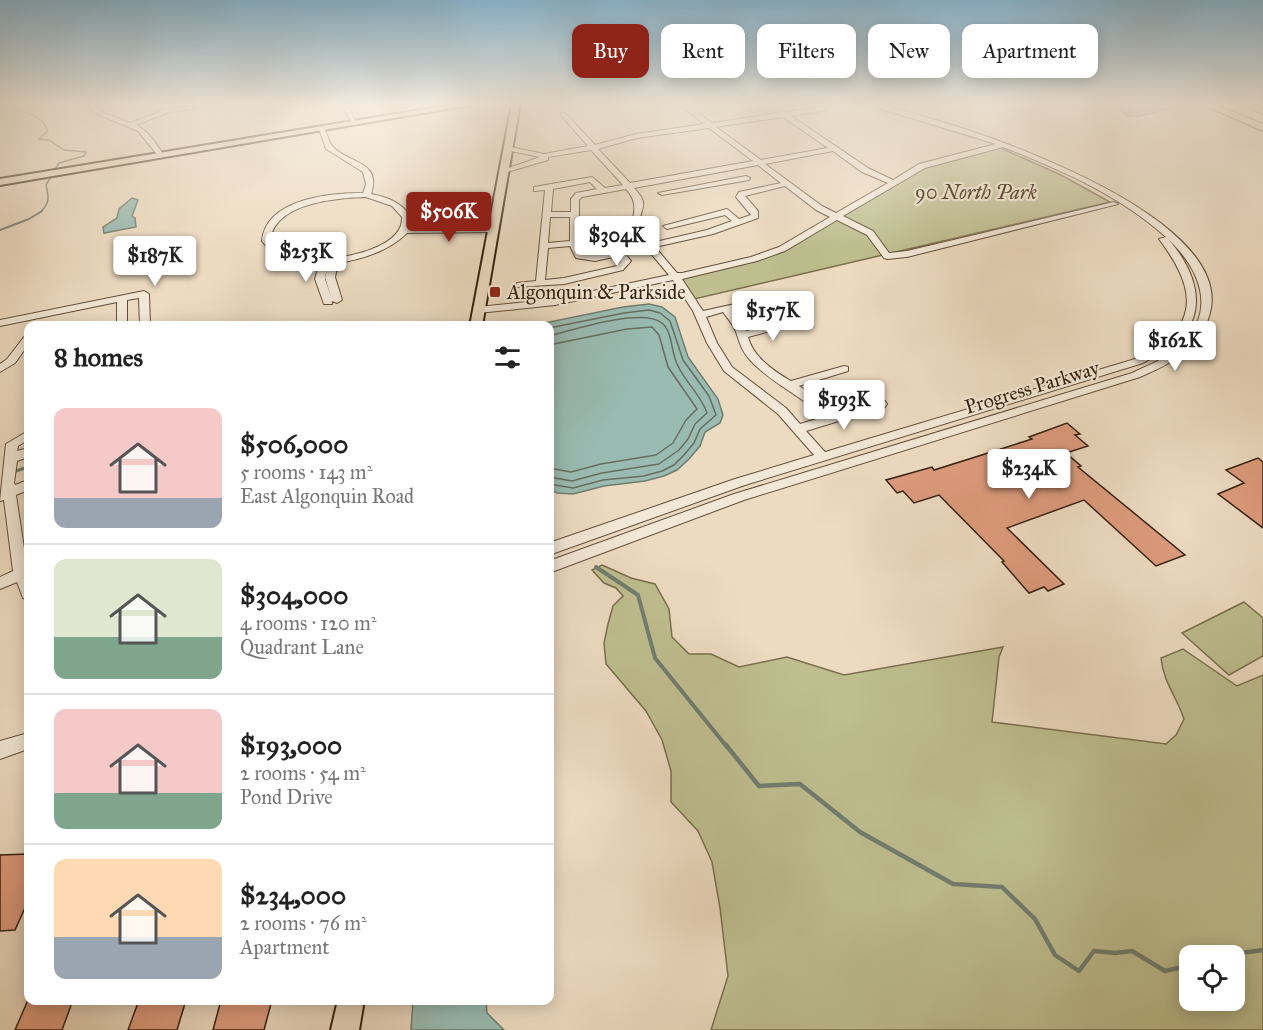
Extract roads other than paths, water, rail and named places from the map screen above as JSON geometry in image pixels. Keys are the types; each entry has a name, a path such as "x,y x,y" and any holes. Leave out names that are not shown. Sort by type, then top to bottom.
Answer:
{"main road":[{"path":"0,182 184,152"},
{"path":"477,321 508,152"},
{"path":"345,1030 350,1005"}],"street":[{"path":"157,152 160,156"},
{"path":"326,152 358,173 364,184 363,195"},
{"path":"527,152 544,156 571,152"},
{"path":"504,171 540,159 576,152"},
{"path":"595,152 637,196 640,205 636,225 647,246 678,278 728,369 782,411 823,457"},
{"path":"744,152 819,208 870,233 887,256 907,254 1114,204"},
{"path":"785,184 758,188 742,194 740,197 754,211 755,216 738,223 620,252 584,258 575,252 575,199 579,195 817,152"},
{"path":"839,152 865,170 892,182"},
{"path":"478,310 499,316 577,305 768,255 794,244 892,182 936,161 972,152"},
{"name":"Progress Parkway","path":"554,547 712,492 1139,361 1171,342 1188,321 1193,296 1189,278 1172,248 1152,229 1114,204 1014,152"},
{"name":"Progress Parkway","path":"554,565 739,497 1136,375 1163,364 1196,338 1204,321 1207,296 1199,271 1185,250 1157,224 1126,203 1083,180 1017,152"},
{"path":"663,193 743,175 758,188"},
{"path":"537,189 589,176 603,191"},
{"path":"656,182 669,204"},
{"path":"540,284 549,187"},
{"path":"406,228 406,214 398,205 385,199 363,195 314,201 298,206 278,218 267,229 266,242 279,256 303,261 329,262 360,256 383,248 406,228 494,226"},
{"path":"719,204 738,223"},
{"path":"674,240 664,222 727,213"},
{"path":"547,215 575,214"},
{"path":"544,246 574,243"},
{"path":"520,285 564,281 620,268 626,261 620,252"},
{"path":"329,262 320,279 332,301"},
{"path":"34,321 144,294 145,321"},
{"path":"700,315 773,297"},
{"path":"122,298 122,321"},
{"path":"726,309 736,322 745,347 755,359 765,369 814,401 831,419"},
{"path":"742,335 796,321"},
{"path":"0,323 24,322"},
{"path":"0,369 11,361 24,344"},
{"path":"790,385 844,369"},
{"path":"1041,391 1054,401"},
{"path":"798,429 881,404"},
{"path":"24,436 6,442 12,460 6,498 24,583"},
{"path":"12,460 24,454"},
{"path":"6,498 24,487"},
{"path":"0,583 21,574"},
{"path":"0,750 24,738"}],"water":[{"path":"132,198 138,200 132,216 135,218 136,227 104,233 103,227 117,218 119,209"},
{"path":"649,304 662,307 675,317 688,357 718,399 723,415 720,423 705,432 700,446 677,470 645,481 604,486 573,494 557,493 554,492 554,321"},
{"path":"413,1005 486,1005 487,1013 504,1030 411,1030"}],"waterway":[{"path":"40,212 48,200 46,185 59,163 84,156 86,152"},
{"path":"0,230 29,219 42,211"},
{"path":"13,472 24,468"},
{"path":"596,567 638,595 655,658 727,747"},
{"path":"726,745 759,786 800,784 860,832 953,884 1002,887 1035,919 1055,955 1079,971 1094,951 1115,953 1132,951 1165,971 1179,968"},
{"path":"1245,953 1263,950"}],"place":[{"name":"Algonquin & Parkside","path":"495,292"}],"park label":[{"name":"90 North Park","path":"976,192"}]}
